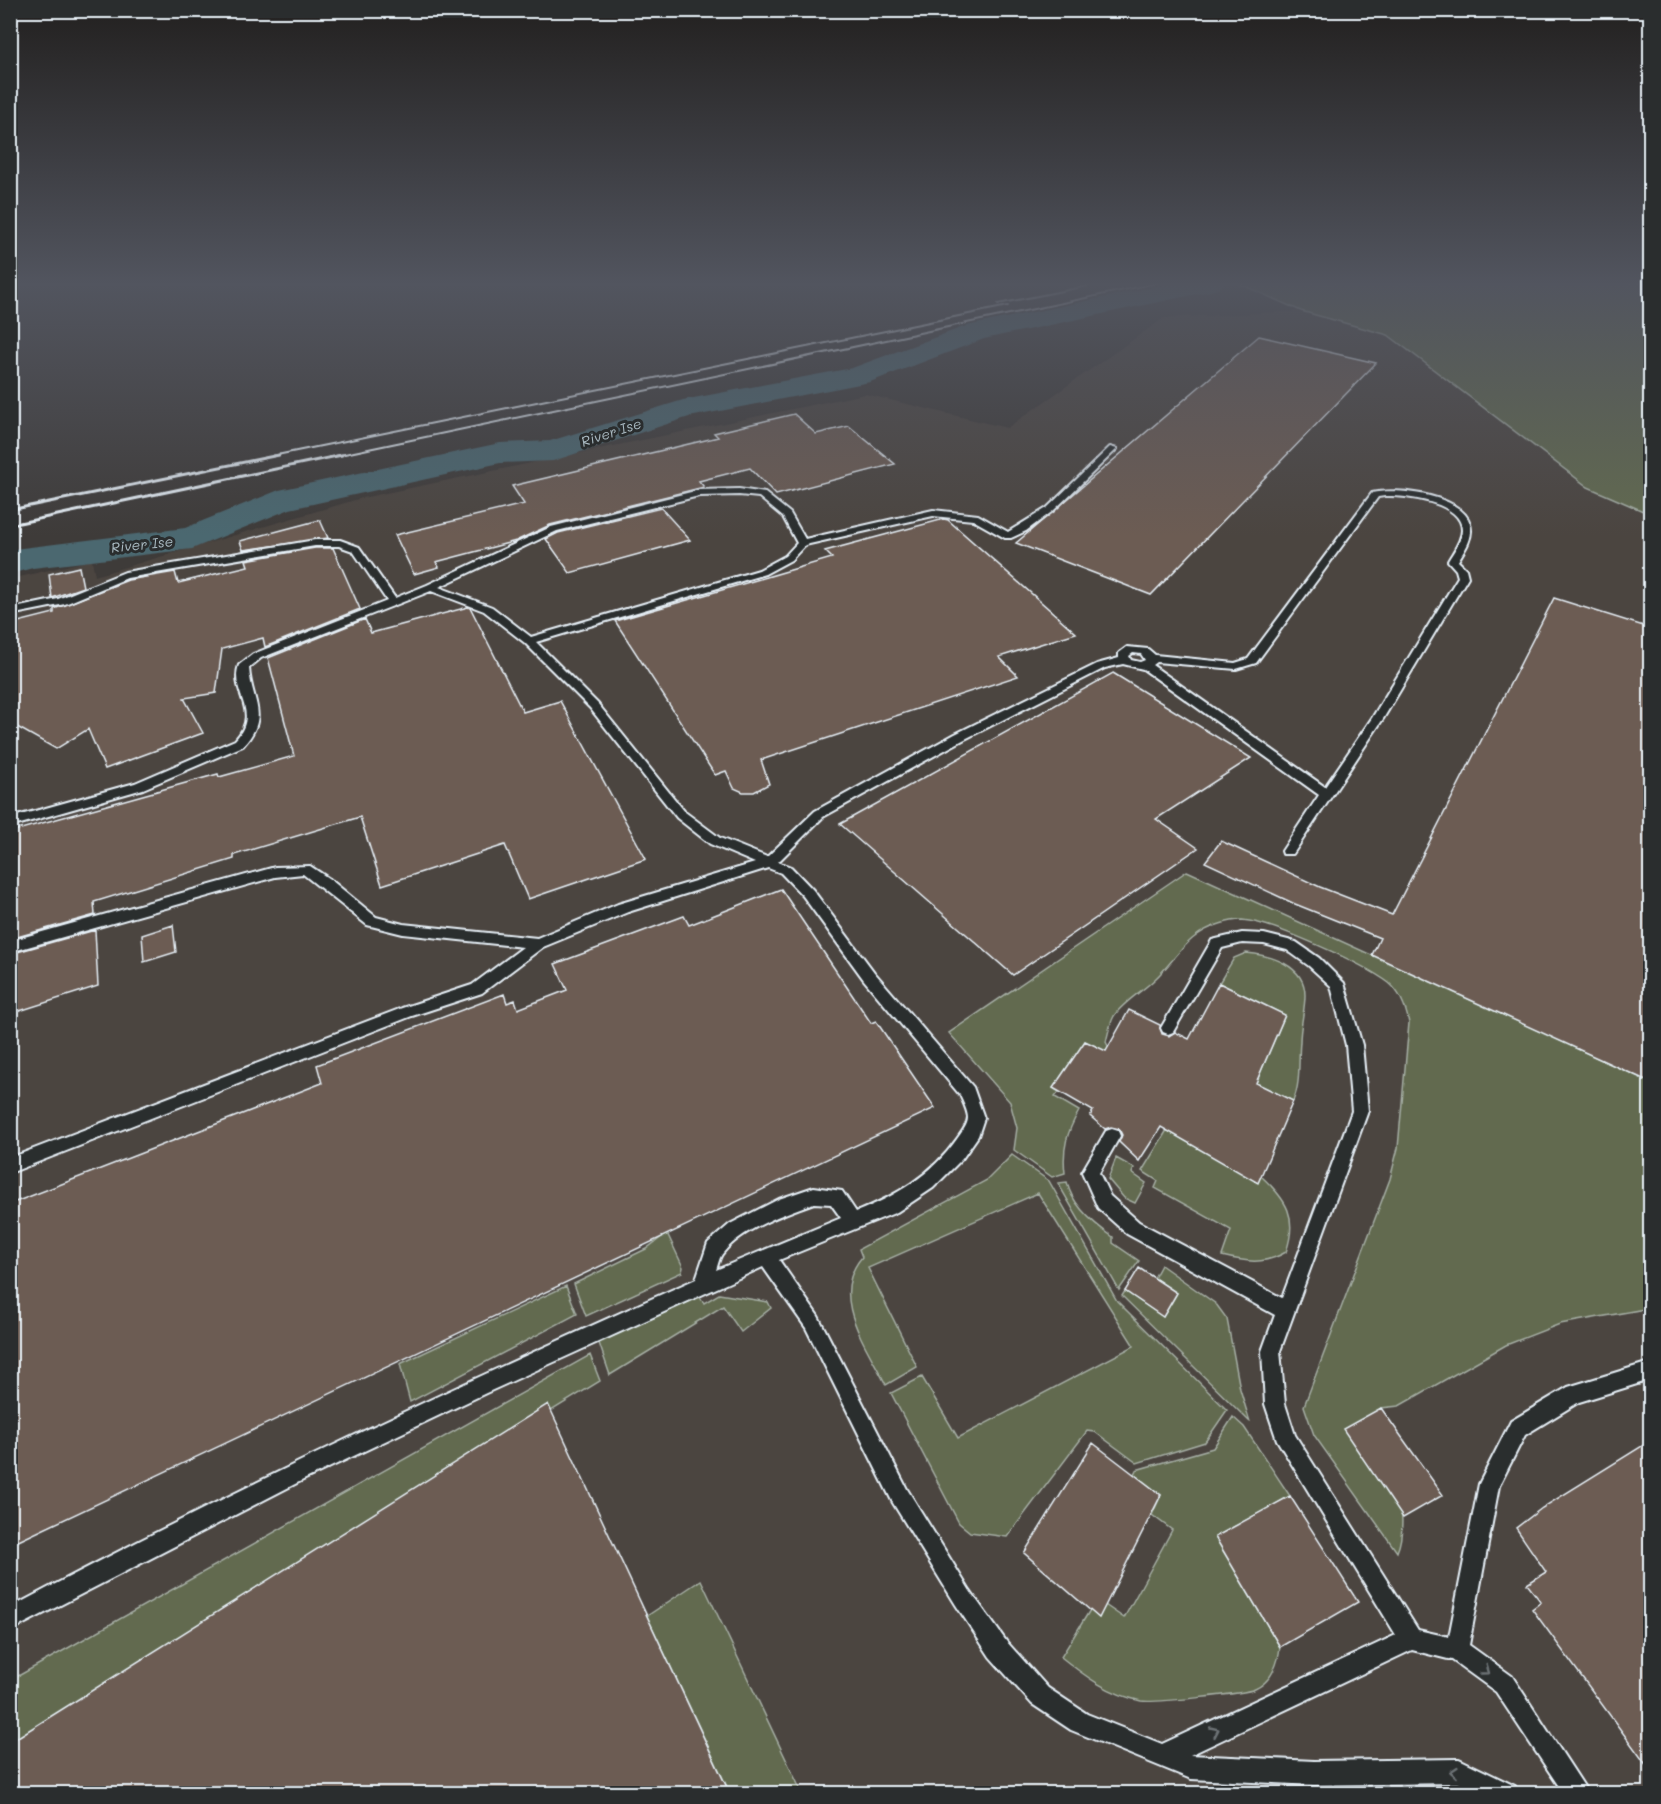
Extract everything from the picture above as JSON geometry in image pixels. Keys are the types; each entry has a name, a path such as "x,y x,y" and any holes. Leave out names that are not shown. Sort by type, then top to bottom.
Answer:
{"lane":[{"path":"529,641 762,572 788,558 802,543 933,513 975,517 1008,536 1020,531 1066,494 1113,449"},
{"path":"10,823 139,786 239,743 251,732 254,717 243,680 243,667 258,656 431,587 554,529 699,493 739,492 762,495 788,515 802,543"},
{"path":"10,1166 407,1012 477,989 538,943 623,908 769,863 819,814 969,732 1101,666 1124,660 1136,666 1148,662 1236,666 1252,661 1375,495 1411,494 1435,501 1455,512 1466,525 1466,534 1453,561 1461,569 1463,577 1377,719 1288,851"},
{"path":"10,612 61,602 125,575 315,543 340,543 356,549 393,603"},
{"path":"10,1620 109,1567 485,1382 851,1220 891,1206 927,1183 956,1154 972,1131 976,1118 967,1092 869,976 808,893 786,870 714,841 681,815 594,706 529,641 488,609 431,587"},
{"path":"1124,660 1124,652 1135,649 1144,651 1148,662 1326,794"},
{"path":"10,946 274,872 305,869 327,883 372,921 403,929 538,943"},
{"path":"1168,1028 1217,944 1242,938 1264,939 1291,946 1314,962 1336,983 1354,1045 1360,1112 1271,1351 1275,1404 1287,1440 1411,1639"},
{"path":"1112,1136 1090,1172 1104,1202 1133,1228 1287,1311"},
{"path":"703,1285 714,1249 736,1230 785,1205 814,1195 836,1196 851,1220"},
{"path":"766,1257 812,1322 900,1496 998,1649 1040,1696 1079,1722 1191,1767 1314,1773 1460,1771 1507,1794"},
{"path":"1457,1650 1489,1484 1518,1428 1575,1394 1650,1371"},
{"path":"1162,1756 1411,1639 1457,1650 1504,1684 1578,1794"}],"shaded area":[{"path":"1094,367 1430,367 1588,487 1650,514 1650,1793 730,1793 548,1405 11,1742 11,579 92,560 95,576 362,498 865,394 1007,428"}],"green space":[{"path":"1430,367 1650,367 1650,514 1588,487"},
{"path":"1187,871 1650,1082 1650,1308 1560,1324 1506,1345 1399,1406 1381,1408 1401,1501 1401,1537 1397,1552 1314,1435 1304,1406 1390,1179 1398,1148 1409,1023 1397,991 1389,983 1360,965 1275,928 1242,920 1209,928 1191,940 1155,979 1118,1011 1110,1025 1106,1042 1109,1048 1106,1052 1085,1041 1053,1088 1059,1092 1055,1097 1079,1111 1066,1141 1065,1173 1052,1177 1014,1150 1017,1128 1010,1102 949,1033"},
{"path":"1246,953 1275,959 1293,969 1303,985 1305,1001 1300,1036 1298,1080 1293,1101 1256,1083 1285,1015 1219,983 1234,958"},
{"path":"1167,1130 1258,1182 1261,1176 1278,1193 1284,1201 1290,1219 1291,1229 1286,1252 1262,1261 1239,1260 1222,1256 1231,1230 1155,1188 1158,1181 1142,1171"},
{"path":"1012,1155 1049,1181 1117,1301 1227,1410 1205,1442 1137,1463 1095,1432 1087,1431 1007,1537 970,1532 959,1523 891,1393 922,1377 958,1438 1134,1346 1038,1193 868,1268 917,1367 886,1385 854,1321 849,1288 852,1272 862,1257 859,1249 987,1180"},
{"path":"1116,1158 1134,1168 1132,1173 1146,1183 1135,1203 1124,1198 1108,1179"},
{"path":"1067,1182 1074,1199 1085,1214 1113,1237 1113,1243 1139,1261 1119,1290 1058,1183"},
{"path":"667,1233 683,1267 682,1272 586,1316 574,1284 646,1249"},
{"path":"1161,1265 1216,1304 1227,1319 1240,1389 1250,1422 1122,1296 1125,1291 1163,1317 1177,1293 1154,1278"},
{"path":"566,1286 577,1314 410,1402 400,1364"},
{"path":"719,1294 768,1302 771,1308 741,1332 723,1306 610,1375 598,1340 694,1295 699,1296 704,1303"},
{"path":"590,1355 600,1381 11,1742 11,1680"},
{"path":"1233,1417 1244,1427 1290,1496 1215,1537 1280,1647 1276,1666 1261,1686 1248,1691 1199,1698 1149,1701 1129,1698 1089,1678 1061,1657 1090,1610 1105,1605 1124,1618 1172,1530 1152,1515 1161,1495 1134,1474 1136,1470 1213,1448"},
{"path":"701,1580 802,1793 730,1793 647,1616"}],"building":[{"path":"1222,367 1372,367 1151,595 1016,543"},
{"path":"794,414 816,434 849,426 895,464 776,495 750,468 699,481 704,487 550,525 516,541 436,562 439,567 414,574 395,535 524,504 512,486 718,437 714,433"},
{"path":"661,508 690,540 570,573 546,539 558,533"},
{"path":"944,519 948,520 1076,633 999,657 1018,676 761,760 769,784 754,792 743,792 734,788 726,771 715,775 615,621 832,558 825,551"},
{"path":"320,520 328,538 243,550 240,541"},
{"path":"315,548 333,548 360,609 265,647 263,638 222,649 216,693 184,698 203,733 105,769 88,729 56,749 10,723 10,624 54,613 54,609 128,580 175,572 178,583 248,566 246,560"},
{"path":"79,567 83,587 52,598 49,574"},
{"path":"1554,598 1650,628 1650,1082 1372,955 1380,938 1295,904 1205,862 1221,841 1320,887 1392,915"},
{"path":"468,607 523,712 560,701 646,859 528,899 505,845 382,885 360,817 234,855 234,859 94,902 95,915 10,939 10,832 218,774 219,777 294,756 268,658 365,619 371,633"},
{"path":"1113,673 1251,758 1156,819 1198,848 1013,975 840,824"},
{"path":"781,889 871,1023 876,1021 935,1108 10,1545 10,1204 322,1083 317,1065 504,994 507,1003 515,1000 518,1009 567,990 555,964 684,916 689,925"},
{"path":"173,925 176,952 144,962 142,935"},
{"path":"95,930 98,986 10,1014 10,954"},
{"path":"1219,983 1285,1015 1256,1083 1293,1101 1258,1183 1161,1127 1139,1161 1119,1142 1122,1135 1119,1129 1111,1127 1105,1129 1090,1116 1093,1111 1053,1088 1085,1041 1106,1051 1129,1010 1160,1025 1162,1034 1169,1036 1175,1032 1189,1039"},
{"path":"1139,1268 1177,1293 1163,1317 1125,1291"},
{"path":"548,1404 730,1794 10,1794 10,1742"},
{"path":"1381,1408 1443,1495 1403,1518 1343,1429"},
{"path":"1650,1441 1650,1770 1532,1609 1541,1602 1527,1584 1546,1572 1516,1528 1542,1508"},
{"path":"1093,1443 1161,1495 1099,1618 1024,1553"},
{"path":"1290,1496 1358,1602 1280,1647 1215,1537"}],"waterway":[{"name":"River Ise","path":"10,563 27,557 192,538 279,501 500,453 553,451 683,409 859,376 882,367"}],"railway":[{"path":"272,456 708,367"},
{"path":"335,456 757,367"},
{"path":"10,510 279,455"},
{"path":"10,525 342,455"}]}
